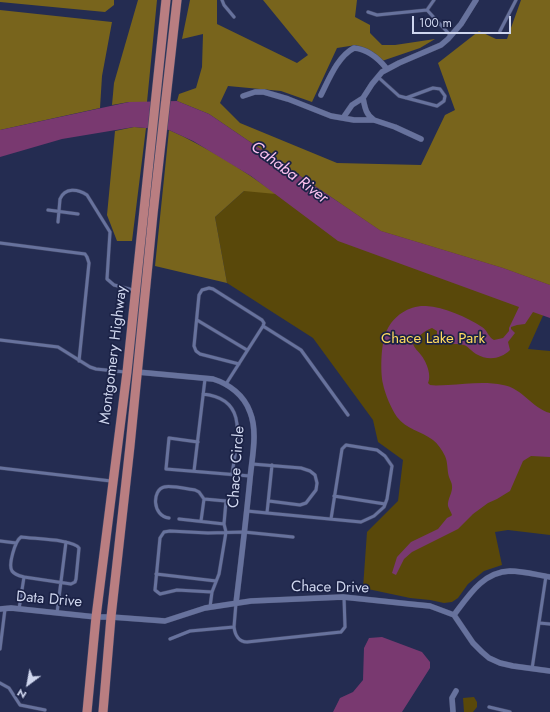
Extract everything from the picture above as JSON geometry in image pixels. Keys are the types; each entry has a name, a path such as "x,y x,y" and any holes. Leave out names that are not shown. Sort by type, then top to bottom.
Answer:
{"main road":[{"name":"Montgomery Highway","path":"103,712 111,617 137,372 149,214 163,74 166,0"},
{"name":"Montgomery Highway","path":"163,74 177,0"},
{"name":"Montgomery Highway","path":"87,712 96,617 136,290 149,214"}],"street":[{"path":"343,118 352,105 363,98 378,77 387,69 415,55 441,45 461,24 476,0"},
{"path":"321,95 341,60 348,51 354,48 367,52 379,59 387,69"},
{"path":"242,96 255,92 264,92 288,99 330,116 354,120 374,120 395,127 421,139"},
{"path":"363,98 366,111 374,120"},
{"name":"Chace Circle","path":"137,372 205,379 226,384 238,393 247,405 254,428 252,464 236,603"},
{"path":"548,576 510,571 491,576 472,591 454,615 474,644 489,658 500,663 550,671"},
{"name":"Chace Drive","path":"111,617 165,621 210,607 236,603 344,597 430,606 454,615"},
{"name":"Data Drive","path":"2,609 19,609 96,617 111,617"},
{"path":"454,712 452,698 456,691"}],"lane":[{"path":"222,0 224,5 234,17"},
{"path":"368,12 378,14 426,10 434,0"},
{"path":"500,31 516,0"},
{"path":"426,10 451,36"},
{"path":"378,77 399,96 406,98 438,106 444,100 445,96 440,89 433,88 406,98"},
{"path":"58,222 60,199 64,192 73,190 87,195 110,232 107,279 114,285 136,290"},
{"path":"48,210 78,214"},
{"path":"0,243 84,254 87,256 89,263 79,361"},
{"path":"226,384 239,364 247,350 264,324 262,320 213,289 209,288 202,290 200,292 194,346 196,351 200,354 239,364"},
{"path":"197,320 247,350"},
{"path":"263,326 302,350 348,415"},
{"path":"0,340 58,347 85,365 96,369 137,372"},
{"path":"194,471 205,379"},
{"path":"203,394 222,398 231,408 238,421 232,475"},
{"path":"198,442 169,438 166,469 250,476"},
{"path":"247,511 361,522 369,519 379,512 385,504 392,466 389,460 377,450 346,445 342,448 340,452 331,519"},
{"path":"252,464 301,468 310,471 315,475 317,486 314,493 306,503 269,501"},
{"path":"267,513 272,465"},
{"path":"0,468 113,481"},
{"path":"169,518 158,513 156,506 157,494 161,489 168,487 195,490 204,498 226,501 224,524 226,532 219,574 212,592 210,607"},
{"path":"334,496 385,504"},
{"path":"201,521 204,498"},
{"path":"179,519 224,524"},
{"path":"212,592 177,590 160,594 155,590 160,538 164,532 244,532 293,538"},
{"path":"21,537 66,542 78,546 80,551 75,582 71,584 24,577 15,574 12,571 11,566 16,543 21,537"},
{"path":"0,541 16,543"},
{"path":"57,613 66,542"},
{"path":"156,574 216,581"},
{"path":"532,669 548,576"},
{"path":"19,609 24,577"},
{"path":"236,603 234,632 243,642 247,642 341,632 345,627 344,597"},
{"path":"0,649 2,609"},
{"path":"539,623 550,624"},
{"path":"170,639 190,631 234,627"},
{"path":"0,683 9,688 20,705 45,710"},
{"path":"489,707 510,712"}],"green space":[{"name":"Chace Lake Park","path":"299,189 550,274 550,300 528,349 550,351 550,535 508,530 495,532 502,565 484,571 468,584 458,598 452,602 444,603 410,598 363,588 367,532 398,501 403,460 378,442 373,420 313,338 227,283 215,217 244,191"},
{"path":"474,697 477,702 477,707 473,712 464,712 463,698"}],"shaded area":[{"path":"0,0 114,0 114,5 105,12 0,2"},
{"path":"138,0 157,0 147,102 129,102 112,105 114,83"},
{"path":"190,0 217,0 217,24 297,63 308,55 263,0 357,0 355,17 370,25 370,33 382,45 395,45 435,39 420,48 379,62 356,45 337,48 312,102 281,91 228,86 220,103 240,123 337,163 421,165 445,115 455,110 438,63 479,31 496,39 507,39 521,0 550,0 550,285 503,268 381,231 209,114 177,101 179,94 196,88 202,67 203,34 182,39"},
{"path":"0,10 112,22 102,76 100,108 0,130"},
{"path":"134,127 146,128 132,241 117,241 107,215 115,131"},
{"path":"169,130 224,159 276,194 244,191 215,217 227,283 155,266"}],"water":[{"name":"Cahaba River","path":"177,101 209,114 381,231 503,268 550,285 550,318 533,312 525,324 511,327 515,333 508,342 510,350 503,355 494,358 485,358 474,353 464,345 446,342 437,337 437,331 432,328 421,334 413,344 426,364 429,372 428,383 430,385 482,383 503,385 516,390 538,407 550,413 550,457 531,456 523,461 510,491 488,503 473,514 458,529 412,552 404,559 396,575 392,573 397,557 411,542 438,529 447,518 452,515 448,504 452,486 448,475 446,458 437,443 401,421 388,401 382,378 382,348 387,330 394,320 403,312 414,307 426,306 448,310 476,323 494,340 503,338 509,331 519,307 338,241 251,176 193,141 169,130 134,127 62,139 0,157 0,130 129,102"},
{"path":"382,637 422,652 430,662 430,668 402,712 333,712 340,698 353,692 363,680 364,648 369,638"}]}
